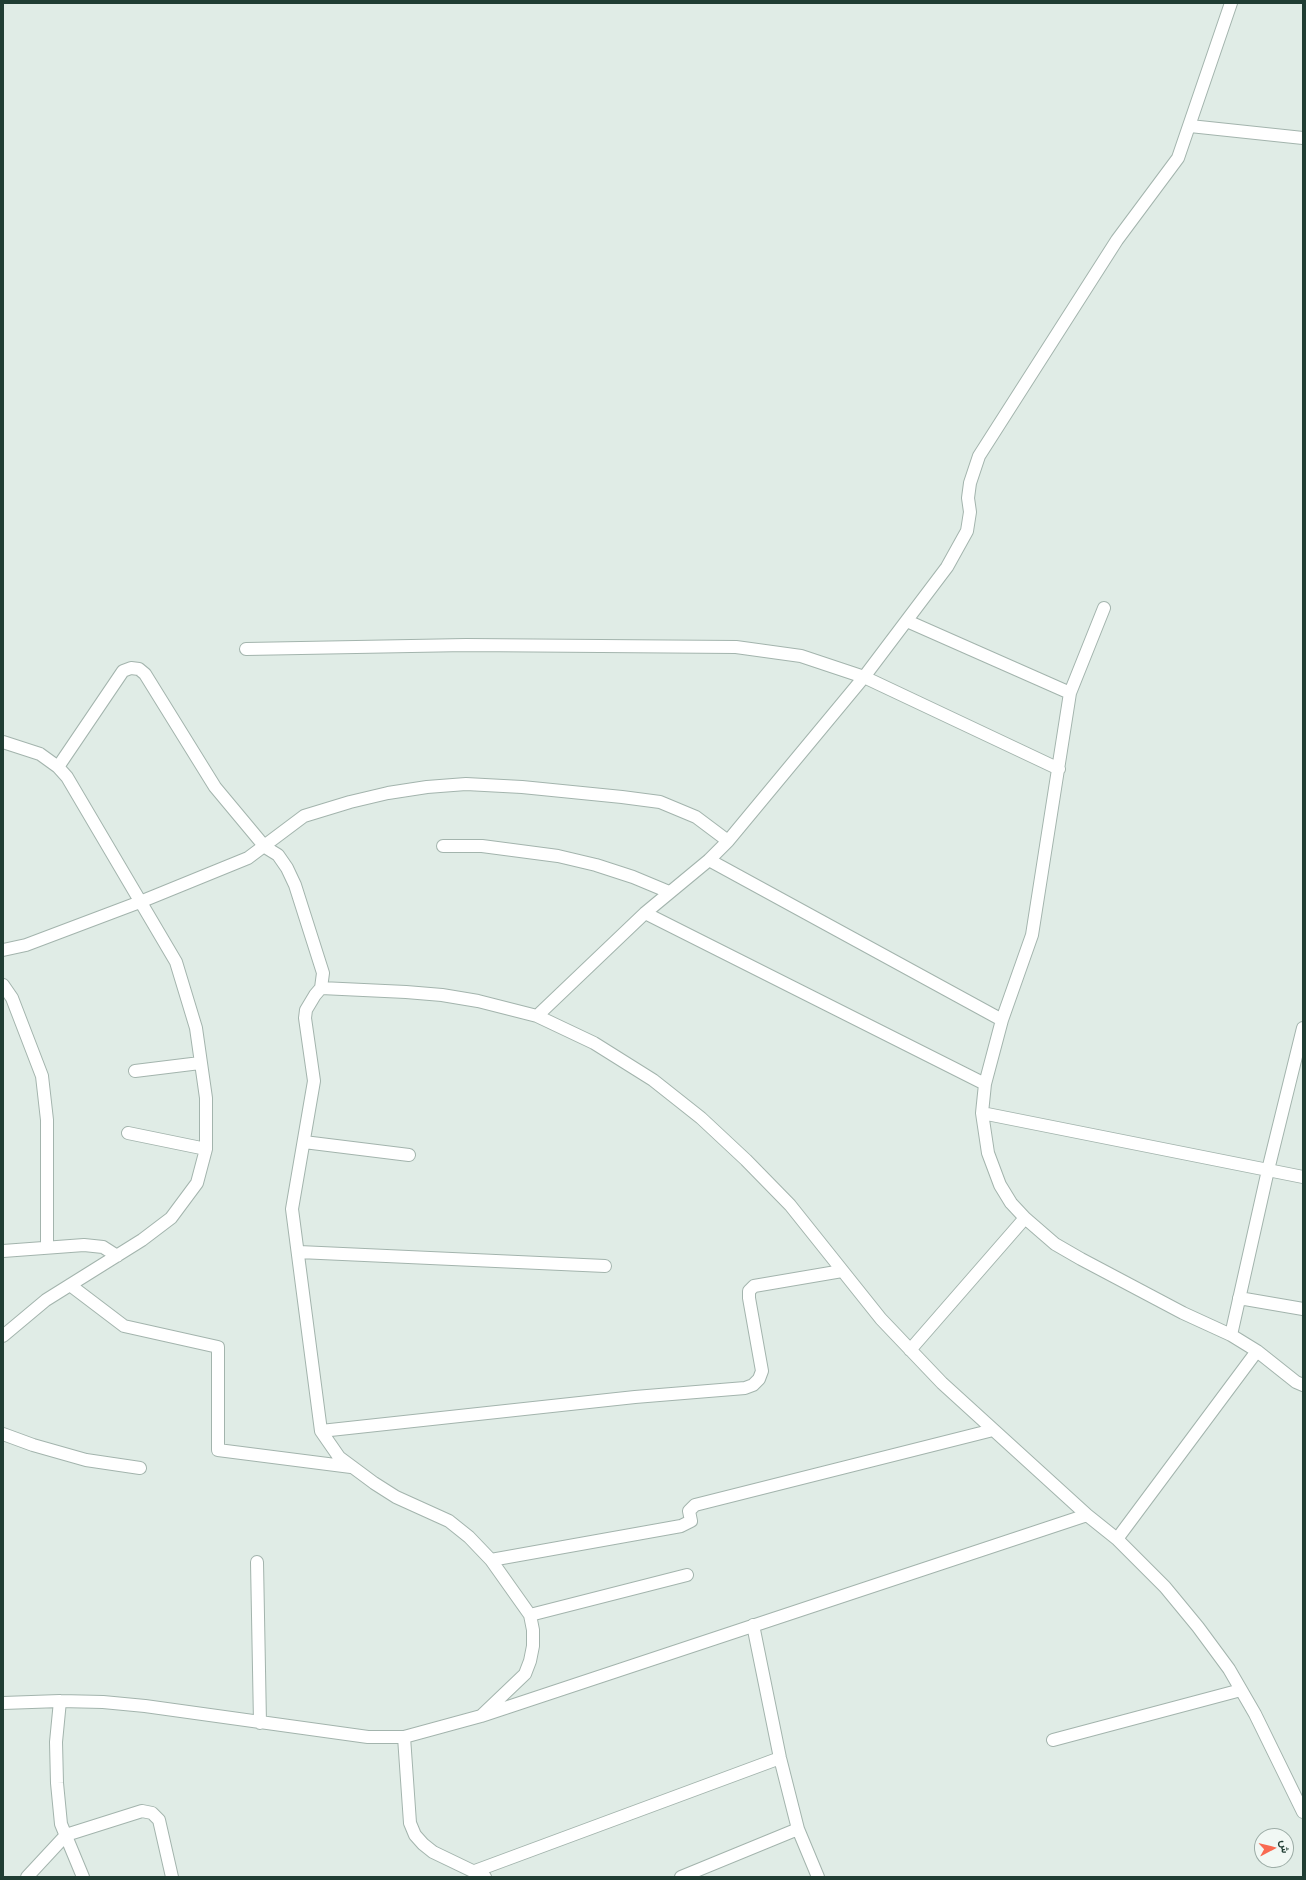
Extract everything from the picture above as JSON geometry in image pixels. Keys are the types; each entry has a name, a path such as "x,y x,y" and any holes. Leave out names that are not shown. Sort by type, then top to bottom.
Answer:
{"street":[{"path":"537,1016 645,913 709,860 728,841 864,677 947,567 966,531 970,512 968,498 970,483 979,456 1117,240 1178,158 1231,3"},
{"path":"1190,126 1303,138"},
{"path":"1104,608 1070,693 1032,935 1002,1020 985,1084 982,1113 983,1130 988,1153 1000,1185 1011,1203 1025,1218 1055,1244 1183,1313 1231,1335 1257,1352 1296,1382 1303,1385"},
{"path":"906,621 1070,693"},
{"path":"246,649 466,645 736,647 801,656 864,677 1059,770"},
{"path":"58,767 123,671 131,668 138,669 145,674 216,787 265,847 278,855 287,868 295,885 323,973 322,988 315,995 306,1010 305,1018 314,1081 292,1209 293,1226 299,1252 321,1431 340,1457 374,1483 396,1497 449,1521 469,1537 491,1560 530,1615 533,1630 533,1646 530,1661 525,1674 481,1716"},
{"path":"3,742 40,754 58,767 67,777 176,962 196,1028 206,1098 206,1149 197,1183 171,1218 142,1240 46,1300 3,1336"},
{"path":"3,950 26,945 140,902 248,858 265,847 275,837 304,816 350,802 388,793 427,787 466,784 522,787 660,802 696,816 728,841"},
{"path":"443,846 482,846 558,856 611,870 669,892"},
{"path":"709,860 1002,1020"},
{"path":"645,913 985,1084"},
{"path":"3,985 7,1000 42,1076 47,1120 47,1247"},
{"path":"322,988 442,995 478,1000 537,1016 594,1042 653,1080 701,1118 746,1160 790,1205 881,1319 910,1350 993,1430 1087,1515 1117,1539 1165,1587 1198,1627 1229,1669 1255,1714 1303,1812"},
{"path":"1231,1335 1268,1170 1299,1062 1303,1028"},
{"path":"135,1071 200,1063"},
{"path":"982,1113 1303,1177"},
{"path":"128,1133 206,1149"},
{"path":"304,1142 409,1155"},
{"path":"910,1350 1025,1218"},
{"path":"3,1250 47,1247 103,1246 117,1256"},
{"path":"299,1252 605,1266"},
{"path":"321,1431 635,1397 745,1388 754,1385 759,1379 762,1371 749,1291 754,1286 842,1271"},
{"path":"70,1285 124,1326 218,1347 218,1450 353,1467"},
{"path":"1240,1298 1303,1309"},
{"path":"1117,1539 1257,1352"},
{"path":"491,1560 681,1526 690,1521 689,1511 695,1505 993,1430"},
{"path":"3,1434 33,1446 86,1460 140,1468"},
{"path":"3,1703 60,1701 145,1706 368,1737 404,1737 481,1716 1087,1515"},
{"path":"257,1562 260,1723"},
{"path":"530,1615 687,1575"},
{"path":"753,1625 780,1758 798,1829 818,1877"},
{"path":"1053,1740 1240,1690"},
{"path":"60,1701 56,1742 57,1783 62,1824 83,1877"},
{"path":"404,1737 410,1823 415,1835 433,1852 480,1874 780,1758"},
{"path":"28,1877 66,1835 142,1811 152,1813 159,1820 172,1877"},
{"path":"681,1877 798,1829"}]}
